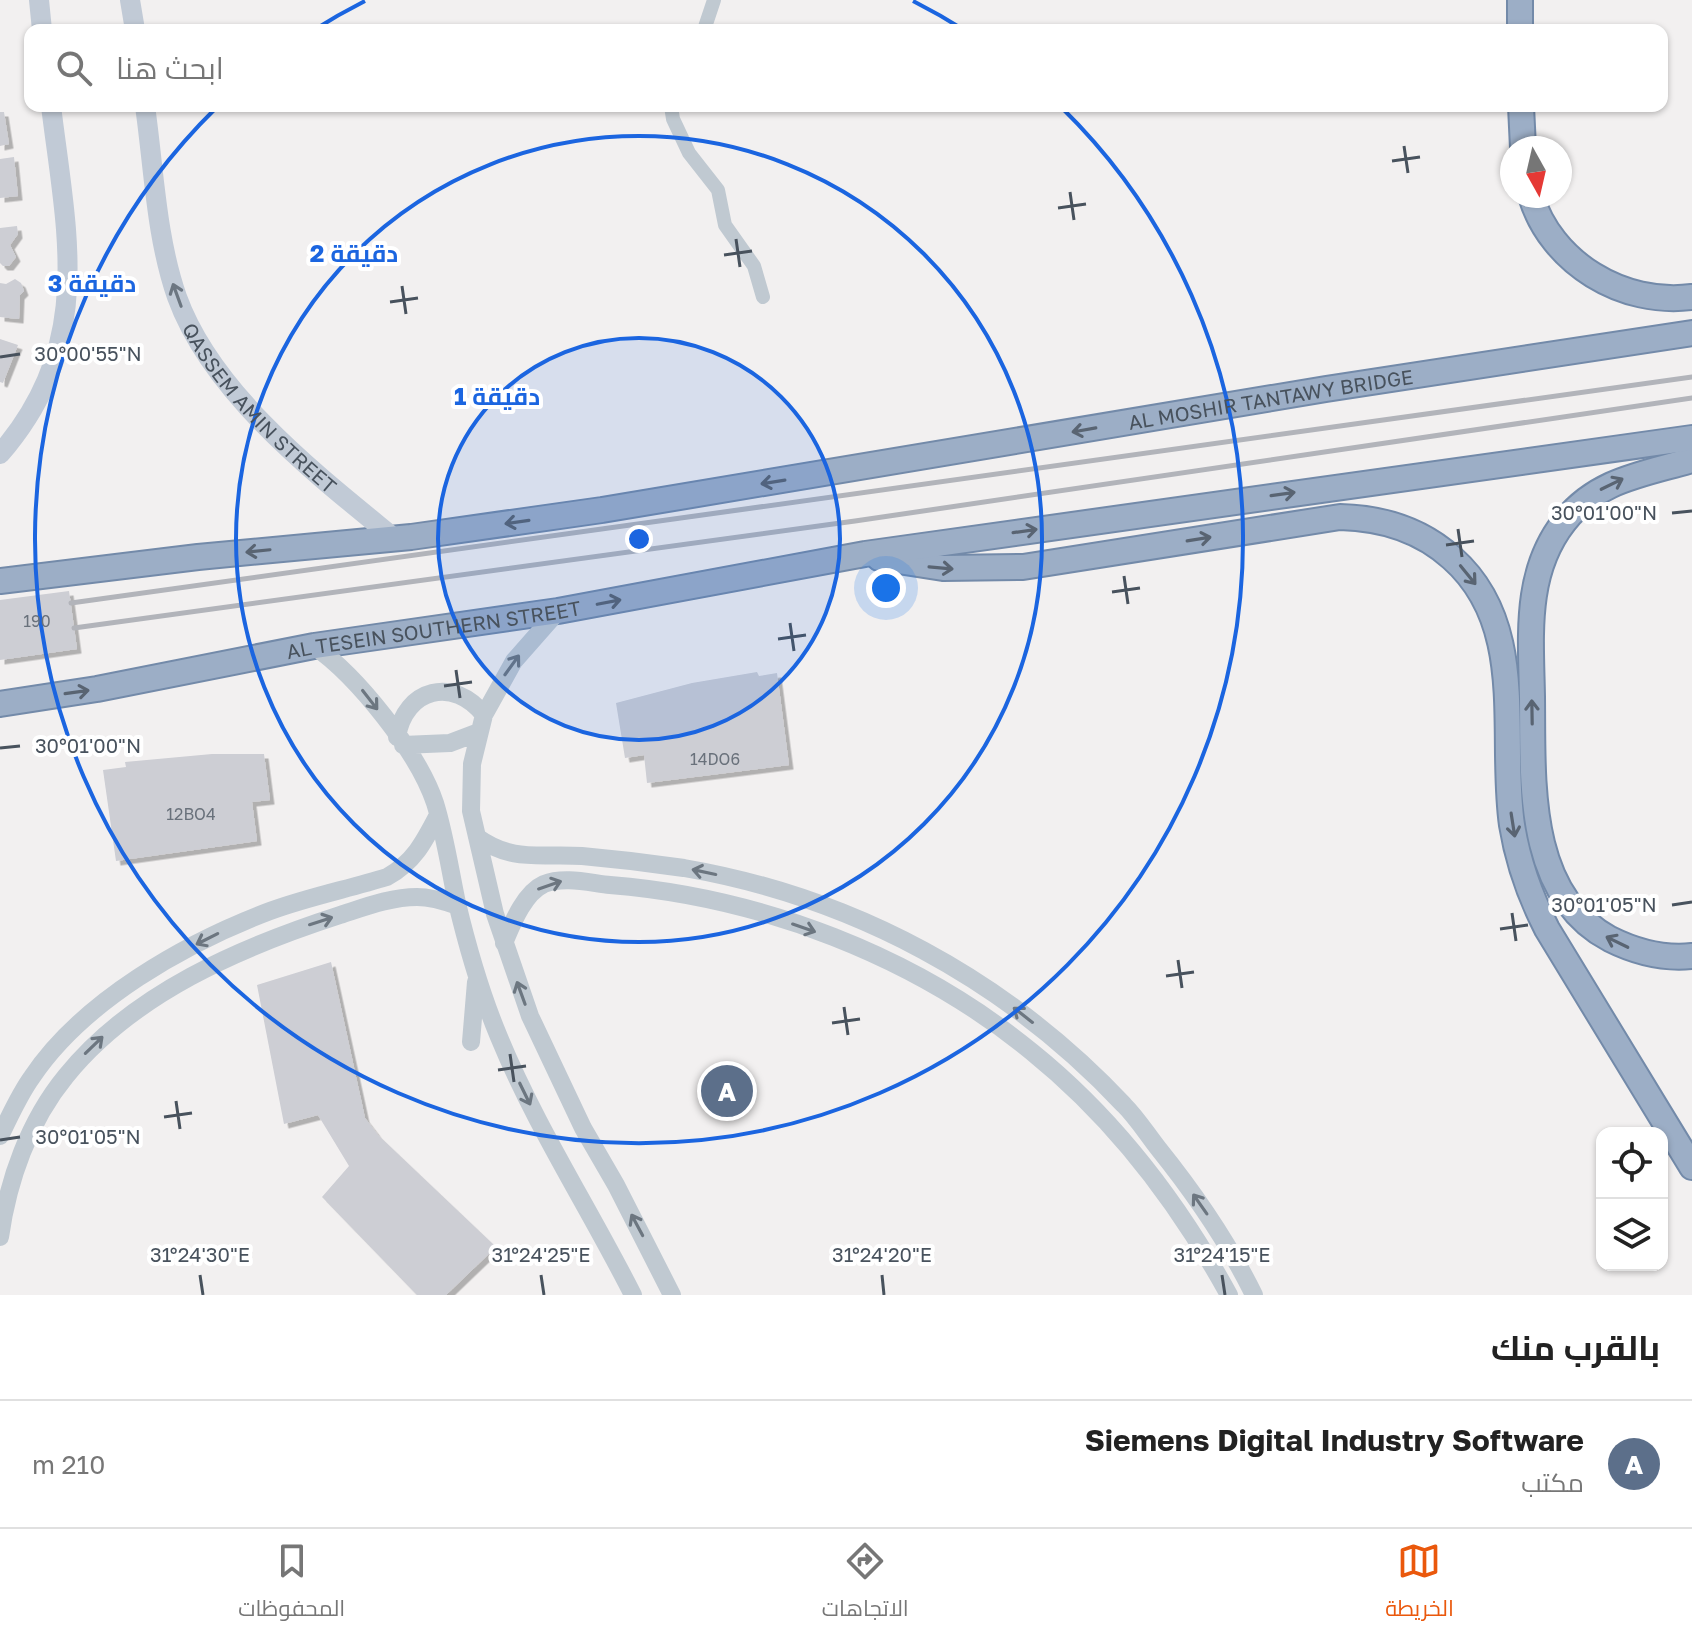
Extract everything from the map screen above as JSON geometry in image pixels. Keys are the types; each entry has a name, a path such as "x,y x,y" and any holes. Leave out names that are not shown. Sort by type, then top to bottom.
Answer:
{"highway":[{"path":"1520,0 1520,24"},
{"path":"1521,112 1522,136"},
{"path":"1536,208 1558,245 1593,275 1645,295 1692,297"},
{"name":"AL MOSHIR TANTAWY BRIDGE","path":"394,538 587,512 1326,389 1692,333"},
{"path":"865,554 1692,438"},
{"path":"1692,460 1623,478 1599,490 1577,507 1554,536 1546,552 1535,583 1531,616 1536,807 1545,852 1557,885 1577,913 1612,940 1653,955 1692,956"},
{"path":"865,554 943,568 1023,567 1340,517 1395,525 1445,551 1482,593 1491,609 1502,645 1512,824 1529,888 1547,929 1692,1167"},
{"path":"0,581 394,538"},
{"name":"AL TESEIN SOUTHERN STREET","path":"0,704 139,682 314,646 558,611 865,554"}],"main road":[{"path":"39,0 41,24"},
{"path":"130,0 134,24"},
{"path":"0,454 40,393 56,354 66,316 69,256 52,112"},
{"name":"QASSEM AMIN STREET","path":"146,112 166,257 178,299 195,335 215,365 262,422 325,481 394,538"}],"street":[{"path":"706,24 712,1"},
{"path":"672,112 689,153 718,190 725,225 754,266 763,297"},
{"path":"558,611 514,661 481,724 472,764 469,798 504,943 530,1016 553,1070 672,1295"},
{"path":"314,646 357,684 400,741 429,789 477,975 498,1035 524,1093 633,1295"},
{"path":"400,741 405,712 426,695 452,692 465,697 481,724"},
{"path":"400,741 434,746 481,724"},
{"path":"0,1136 17,1101 42,1064 61,1041 111,997 209,938 269,912 387,877 401,869 422,847 438,815"},
{"path":"477,837 510,854 650,863 763,886 862,919 939,958 988,989 1063,1048 1126,1107 1203,1207 1254,1295"},
{"path":"504,943 520,911 540,887 564,880 627,886 738,907 822,934 900,967 975,1010 1062,1077 1118,1133 1160,1185 1191,1229 1229,1295"},
{"path":"0,1237 16,1167 31,1130 63,1079 94,1044 143,1007 241,953 309,925 402,897 429,897 458,906"},
{"path":"471,1042 477,975"},
{"path":"975,1010 988,989"},
{"path":"42,1064 63,1079"}],"building":[{"path":"0,112 4,112 9,144 0,146"},
{"path":"14,157 18,196 0,198 0,159"},
{"path":"17,226 18,234 10,245 16,257 9,266 3,266 0,263 0,228"},
{"path":"15,279 24,291 20,295 19,319 0,317 0,283 6,284"},
{"path":"0,339 18,345 3,383 0,382"},
{"path":"69,591 77,649 0,660 0,600"},
{"path":"757,672 759,676 777,673 789,765 647,783 644,755 625,758 616,703 692,683"},
{"path":"212,754 264,754 270,800 252,802 257,841 116,861 103,770 126,767 125,762"},
{"path":"331,962 365,1118 378,1135 496,1247 446,1295 417,1295 322,1197 349,1166 318,1115 284,1124 257,985"}],"railway":[{"path":"71,603 1692,377"},
{"path":"74,628 855,521 1692,398"}],"place":[{"name":"Siemens Digital Industry Software","path":"727,1091"}]}
